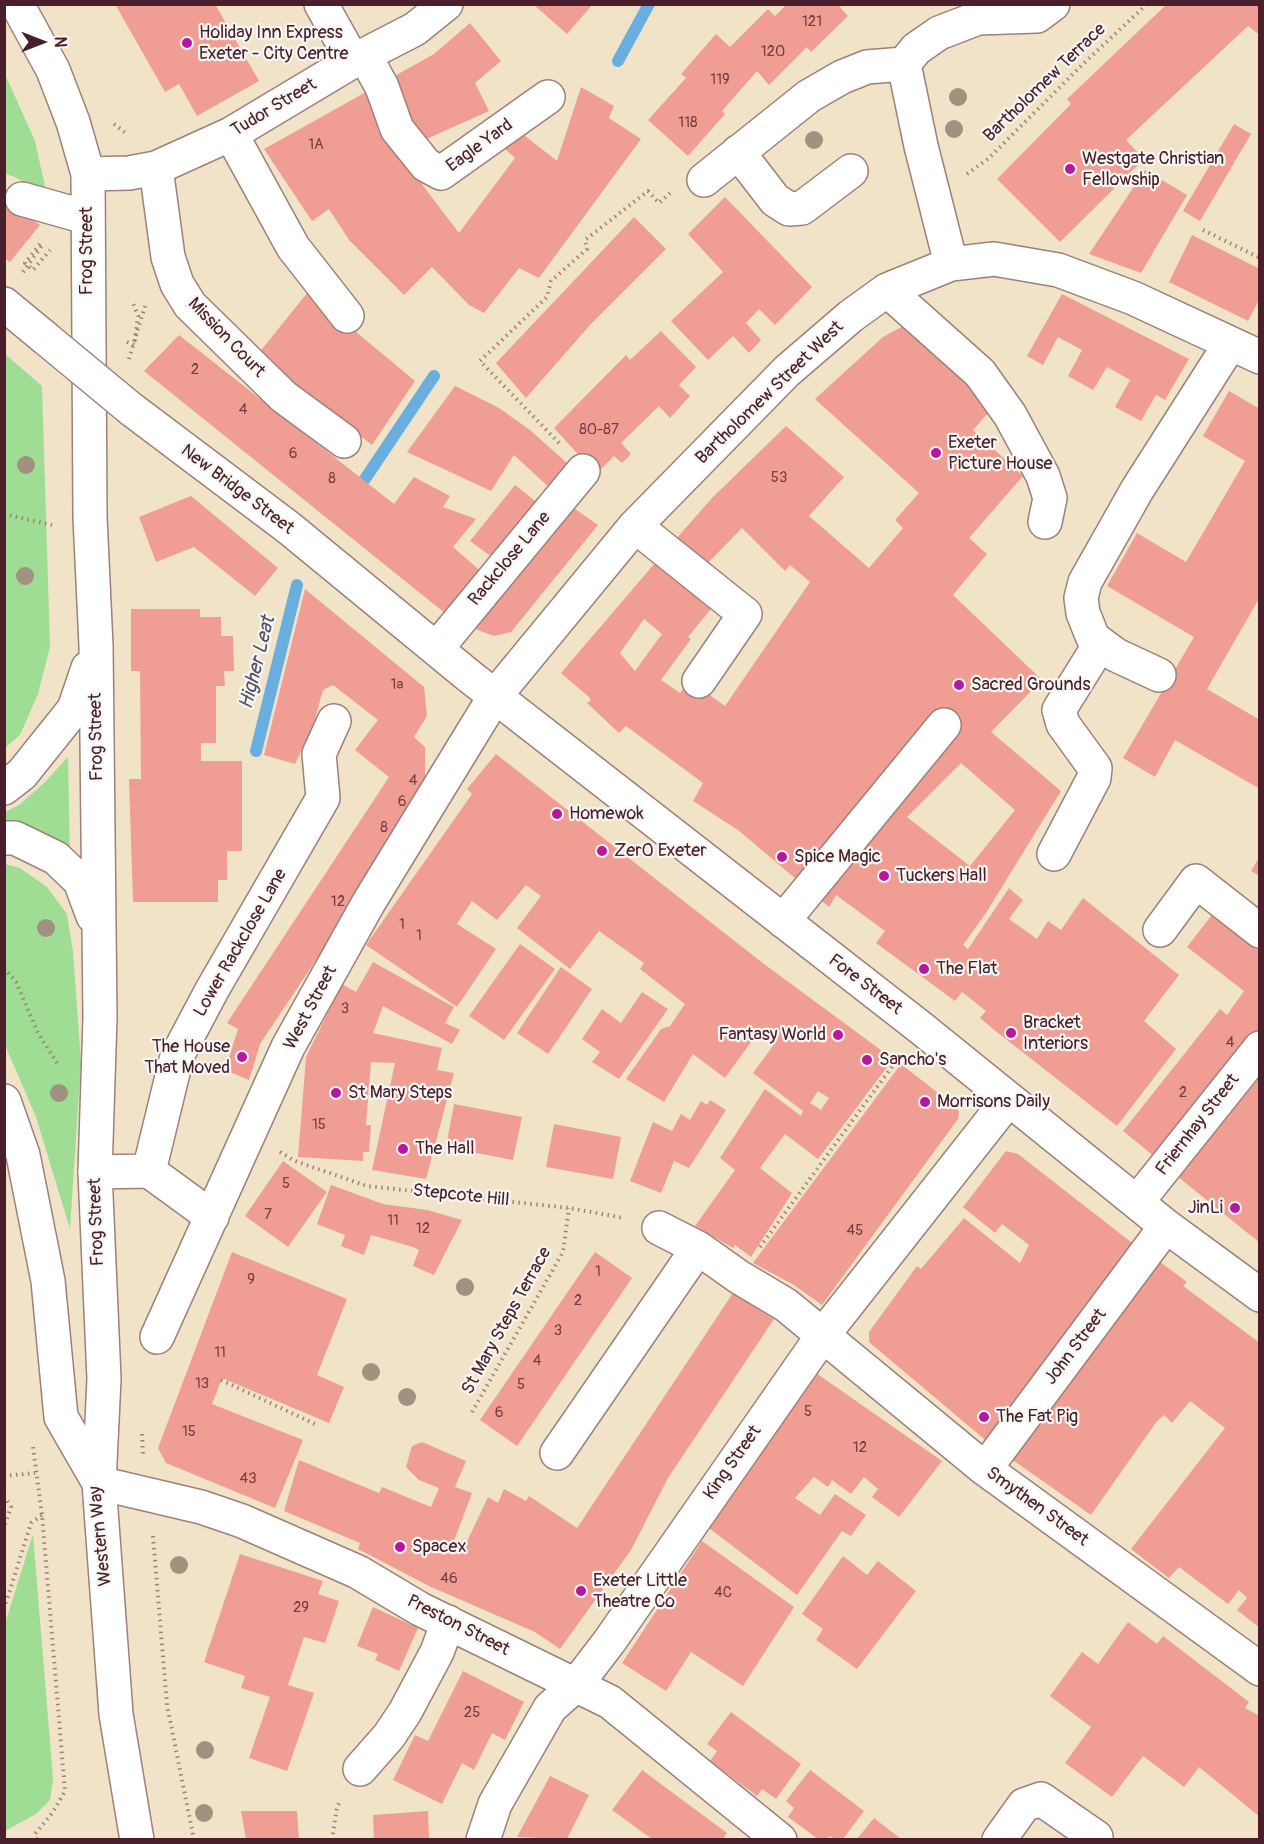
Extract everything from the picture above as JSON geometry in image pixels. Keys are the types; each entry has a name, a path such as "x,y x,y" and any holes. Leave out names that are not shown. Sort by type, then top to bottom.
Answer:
{"street":[{"name":"Frog Street","path":"17,4 52,70 73,122 87,174 90,517 96,646 100,1018 95,1172 104,1379 99,1483"},
{"path":"321,4 359,58"},
{"name":"Tudor Street","path":"87,174 129,173 156,168 231,135 359,58 415,29 446,4"},
{"path":"704,180 809,96 843,77 867,68 904,64 916,49 939,33 978,18 1036,16 1053,4"},
{"name":"Eagle Yard","path":"359,58 382,87 398,129 426,165 441,173 548,97"},
{"path":"904,64 921,146 951,264"},
{"path":"231,135 292,247 347,316"},
{"path":"738,152 775,200 789,209 802,208 851,171"},
{"name":"Mission Court","path":"156,168 168,257 177,284 190,305 284,397 344,441"},
{"path":"22,199 86,217"},
{"name":"Bartholomew Street West","path":"495,696 635,526 787,371 851,316 887,290 951,264 994,259 1058,270 1133,298 1260,357"},
{"path":"887,290 980,373 1010,415 1043,476 1050,498 1045,522"},
{"name":"New Bridge Street","path":"12,291 44,337 131,409 289,528 470,676"},
{"path":"1159,675 1116,655 1094,638 1083,613 1081,598 1084,582 1137,490 1230,344"},
{"name":"Rackclose Lane","path":"436,648 583,471"},
{"path":"635,526 745,614 699,681"},
{"path":"1054,854 1094,778 1095,768 1063,724 1059,710 1100,644"},
{"path":"4,788 22,774 75,709 96,646"},
{"name":"Fore Street","path":"470,676 921,1028 1166,1226 1260,1295"},
{"name":"West Street","path":"157,1337 251,1134 288,1047 369,902 495,696"},
{"name":"Lower Rackclose Lane","path":"149,1171 177,1056 212,990 323,798 319,754 334,721"},
{"path":"783,921 944,725"},
{"path":"4,838 15,837 56,858 80,882 99,935"},
{"path":"1160,930 1196,881 1260,931"},
{"name":"Friernhay Street","path":"1137,1202 1260,1048"},
{"name":"King Street","path":"483,1839 495,1804 550,1708 576,1685 609,1642 823,1335 1008,1100"},
{"name":"Western Way","path":"4,1101 23,1155 48,1281 62,1417 99,1483 116,1714 137,1839"},
{"path":"95,1172 149,1171 212,1217"},
{"path":"645,1224 699,1248 739,1277 786,1305 823,1335"},
{"name":"John Street","path":"985,1469 1166,1226"},
{"path":"557,1453 699,1248"},
{"name":"Smythen Street","path":"823,1335 985,1469 1260,1669"},
{"name":"Preston Street","path":"99,1483 201,1507 243,1521 358,1572 420,1609 610,1702 780,1839"},
{"path":"360,1769 389,1736 405,1712 437,1652 448,1622"},
{"path":"999,1839 1024,1805 1041,1799 1096,1837 1094,1839"}],"path":[{"name":"Bartholomew Terrace","path":"988,158 1083,64 1148,4"},
{"path":"546,427 480,361 547,297 551,281 587,249 585,240 648,191 659,203"},
{"path":"1203,230 1260,258"},
{"path":"12,291 23,271 30,262 43,243 51,249 33,270 25,263 49,236"},
{"path":"127,364 148,298"},
{"path":"4,514 44,525 55,525"},
{"path":"4,968 15,982 38,1033 63,1072"},
{"path":"739,1277 921,1028"},
{"name":"Stepcote Hill","path":"295,1161 367,1186 569,1208 645,1224"},
{"name":"St Mary Steps Terrace","path":"472,1412 563,1252 569,1208"},
{"path":"220,1380 317,1425"},
{"path":"4,1476 35,1473 42,1515 65,1791 53,1812 35,1834 37,1839"},
{"path":"4,1496 11,1508 4,1527"},
{"path":"4,1609 31,1523 42,1515"}],"green space":[{"path":"4,72 35,141 46,191 5,173"},
{"path":"5,354 42,386 50,647 38,694 20,735 5,748"},
{"path":"68,757 70,861 5,833 5,812 19,805"},
{"path":"5,864 20,868 47,887 67,914 73,952 81,1062 70,1229 36,1117 5,1045"},
{"path":"33,1534 53,1779 50,1800 36,1814 5,1831 5,1624"}],"building":[{"name":"Holiday Inn Express Exeter - City Centre","path":"115,4 215,4 259,81 197,116 179,84 165,92"},
{"path":"533,4 593,4 567,34"},
{"path":"787,4 837,4 848,16 811,52 807,47 769,85 757,71 722,111 725,114 688,156 648,120 686,78 681,74 716,34 730,47 768,9 775,16"},
{"path":"1167,4 1260,4 1260,35 1248,26 1126,140 1144,159 1060,242 997,179 1071,104 1067,99"},
{"path":"470,23 501,61 475,83 489,111 422,141 411,120 386,137 459,233 515,158 504,148 520,132 557,161 581,87 614,106 609,118 641,139 539,278 519,268 484,313 469,305 432,267 404,295 349,240 329,209 312,221 264,149 434,54"},
{"path":"1234,124 1251,134 1200,221 1183,211"},
{"path":"1145,170 1187,195 1141,273 1089,254"},
{"path":"725,197 812,287 775,325 759,309 746,323 761,340 749,353 733,336 708,360 671,321 723,272 688,234"},
{"path":"4,208 18,209 40,225 10,262 4,258"},
{"path":"634,217 666,249 590,325 526,398 496,363"},
{"path":"1192,235 1260,269 1260,298 1248,321 1169,282"},
{"path":"308,292 415,381 372,445 258,354"},
{"path":"1062,294 1189,359 1165,400 1156,395 1141,421 1115,407 1130,380 1107,367 1093,390 1068,376 1082,350 1058,337 1043,365 1027,356"},
{"path":"909,323 997,403 973,430 1023,476 969,538 987,554 953,595 1042,680 991,732 1061,791 986,913 963,945 968,949 1009,888 1023,900 1009,919 1037,939 1048,921 1061,930 1083,898 1179,975 1144,1021 1176,1049 1117,1126 980,1018 986,1011 962,992 955,1001 876,943 885,931 836,895 829,907 738,830 693,801 703,783 626,726 619,733 587,703 591,700 589,697 561,673 655,563 711,609 688,637 691,639 661,680 680,693 689,680 725,706 810,582 790,565 785,571 742,528 706,565 676,539 712,498 786,426 844,477 809,516 869,568 903,528 895,520 919,493 815,399 883,337","holes":["644,619 662,634 635,671 620,653","961,763 1015,810 970,866 907,817"]},
{"path":"661,331 696,367 679,385 690,396 670,418 659,406 621,443 631,454 622,463 614,456 596,474 554,428 626,355 630,360"},
{"path":"179,335 394,504 414,477 450,496 443,507 476,519 453,547 485,575 451,618 144,371"},
{"path":"455,386 499,408 530,430 576,471 554,492 514,455 491,491 407,452"},
{"path":"1229,391 1260,409 1260,597 1207,689 1260,720 1260,789 1175,740 1155,777 1123,758 1194,637 1107,586 1137,533 1186,562 1245,461 1203,436"},
{"path":"515,485 539,504 496,560 470,541"},
{"path":"191,496 278,568 255,596 194,547 156,562 139,517"},
{"path":"565,502 598,525 511,632 494,636 464,625"},
{"path":"305,589 424,687 427,716 414,737 425,747 425,786 358,897 260,1044 249,1080 225,1070 238,1029 227,1023 389,777 355,750 378,720 333,685 323,690 313,726 295,764 264,755"},
{"path":"131,609 200,609 200,617 221,617 221,636 233,636 234,671 224,671 225,686 216,686 216,743 201,743 201,761 242,761 242,851 227,851 227,880 218,880 218,902 133,902 129,779 141,779 140,671 131,671"},
{"path":"496,754 764,964 893,1059 818,1159 785,1134 760,1168 792,1193 751,1257 735,1245 733,1248 695,1226 735,1170 720,1158 765,1089 801,1116 803,1111 753,1073 775,1043 759,1031 725,1078 693,1054 664,1102 626,1079 661,1029 670,1026 685,1004 640,969 644,963 599,931 570,969 517,928 541,896 526,885 497,920 472,901 457,924 496,949 457,1007 366,945 472,794 467,789","holes":["818,1091 829,1098 821,1110 810,1103"]},
{"path":"1260,856 1260,876 1251,871"},
{"path":"1215,911 1260,949 1260,1036 1160,1161 1123,1131 1220,1009 1227,1015 1244,991 1187,947"},
{"path":"520,944 555,969 504,1040 469,1016"},
{"path":"373,962 454,1007 445,1023 460,1030 452,1044 383,1006 373,1033 442,1048 437,1070 454,1073 426,1179 372,1170 395,1063 371,1062 366,1125 371,1125 369,1152 363,1152 363,1161 298,1157 306,1057 342,984 356,992"},
{"path":"561,967 592,989 548,1054 517,1033"},
{"path":"642,992 668,1009 619,1079 592,1062 600,1052 582,1039 602,1009 621,1023"},
{"path":"1260,1060 1260,1243 1172,1172"},
{"path":"901,1064 956,1107 959,1112 958,1119 822,1305 794,1285 753,1263"},
{"path":"710,1100 726,1110 689,1168 674,1161 661,1193 630,1181 653,1122 672,1131 681,1114 690,1120 701,1101 707,1105"},
{"path":"454,1104 522,1117 513,1160 446,1147"},
{"path":"554,1124 621,1137 613,1179 546,1167"},
{"path":"1006,1151 1018,1154 1136,1246 990,1444 869,1342 869,1332 917,1266 921,1269 964,1218 1020,1263 1029,1245 1002,1224 995,1233 963,1207"},
{"path":"283,1161 327,1192 288,1247 245,1216"},
{"path":"331,1185 383,1204 427,1210 462,1220 434,1275 413,1266 419,1250 413,1247 371,1235 364,1255 341,1246 345,1235 317,1224"},
{"path":"232,1252 347,1299 317,1375 344,1387 329,1423 222,1378 212,1404 303,1440 275,1508 166,1463 158,1448"},
{"path":"595,1252 632,1278 517,1446 480,1420"},
{"path":"1152,1256 1187,1282 1183,1286 1260,1343 1260,1628 1237,1610 1247,1598 1239,1590 1228,1604 1179,1567 1169,1578 1131,1549 1225,1428 1190,1401 1172,1423 1164,1415 1157,1421 1091,1515 1007,1456"},
{"path":"733,1293 774,1319 668,1478 631,1550 560,1649 535,1632 431,1587 358,1549 360,1543 284,1511 299,1460 379,1493 382,1487 431,1507 439,1488 419,1480 406,1467 412,1446 422,1442 466,1461 455,1487 472,1493 454,1541 465,1546 488,1497 498,1503 504,1489 526,1501 529,1496 577,1528"},
{"path":"816,1373 942,1461 899,1517 872,1497 878,1489 864,1477 851,1494 832,1480 828,1487 814,1477 795,1498 820,1515 835,1494 866,1515 851,1536 842,1531 797,1595 709,1528"},
{"path":"702,1541 794,1607 743,1686 691,1652 666,1691 622,1663"},
{"path":"240,1554 323,1581 318,1594 339,1601 325,1643 304,1637 288,1685 314,1693 287,1771 249,1758 270,1697 241,1688 245,1676 204,1662"},
{"path":"843,1556 867,1575 878,1561 916,1591 857,1669 816,1640 823,1629 802,1614"},
{"path":"373,1607 418,1628 399,1671 375,1660 378,1654 357,1646"},
{"path":"1128,1622 1157,1644 1163,1636 1249,1702 1245,1708 1260,1716 1260,1817 1199,1767 1184,1787 1143,1756 1112,1797 1065,1763 1091,1727 1050,1696 1082,1652 1098,1664"},
{"path":"463,1671 524,1702 505,1740 492,1733 474,1770 462,1763 442,1804 393,1780 415,1735 428,1741"},
{"path":"731,1712 801,1764 776,1799 762,1789 757,1796 710,1761 717,1751 707,1744"},
{"path":"642,1770 727,1833 723,1839 652,1839 612,1810"},
{"path":"810,1770 864,1811 843,1839 830,1836 828,1839 818,1839 788,1817 794,1808 786,1801"},
{"path":"550,1776 589,1795 567,1839 517,1837"},
{"path":"241,1811 297,1811 299,1839 246,1839"},
{"path":"428,1811 429,1839 374,1839 373,1815"},
{"path":"874,1818 901,1839 857,1839"}],"waterway":[{"name":"Higher Leat","path":"618,61 649,4"},
{"name":"Higher Leat","path":"365,479 434,376"},
{"name":"Higher Leat","path":"256,751 297,585"}],"place":[{"name":"Holiday Inn Express Exeter - City Centre","path":"187,43"},
{"name":"Westgate Christian Fellowship","path":"1070,169"},
{"name":"Exeter Picture House","path":"936,453"},
{"name":"Sacred Grounds","path":"959,685"},
{"name":"Homewok","path":"557,814"},
{"name":"Zer0 Exeter","path":"602,851"},
{"name":"Spice Magic","path":"782,857"},
{"name":"Tuckers Hall","path":"884,876"},
{"name":"The Flat","path":"924,969"},
{"name":"Bracket Interiors","path":"1011,1033"},
{"name":"Fantasy World","path":"838,1035"},
{"name":"The House That Moved","path":"242,1057"},
{"name":"Sancho's","path":"867,1060"},
{"name":"St Mary Steps","path":"336,1093"},
{"name":"Morrisons Daily","path":"925,1102"},
{"name":"The Hall","path":"403,1149"},
{"name":"JinLi","path":"1235,1208"},
{"name":"The Fat Pig","path":"984,1417"},
{"name":"Spacex","path":"400,1547"},
{"name":"Exeter Little Theatre Co","path":"581,1591"}]}
